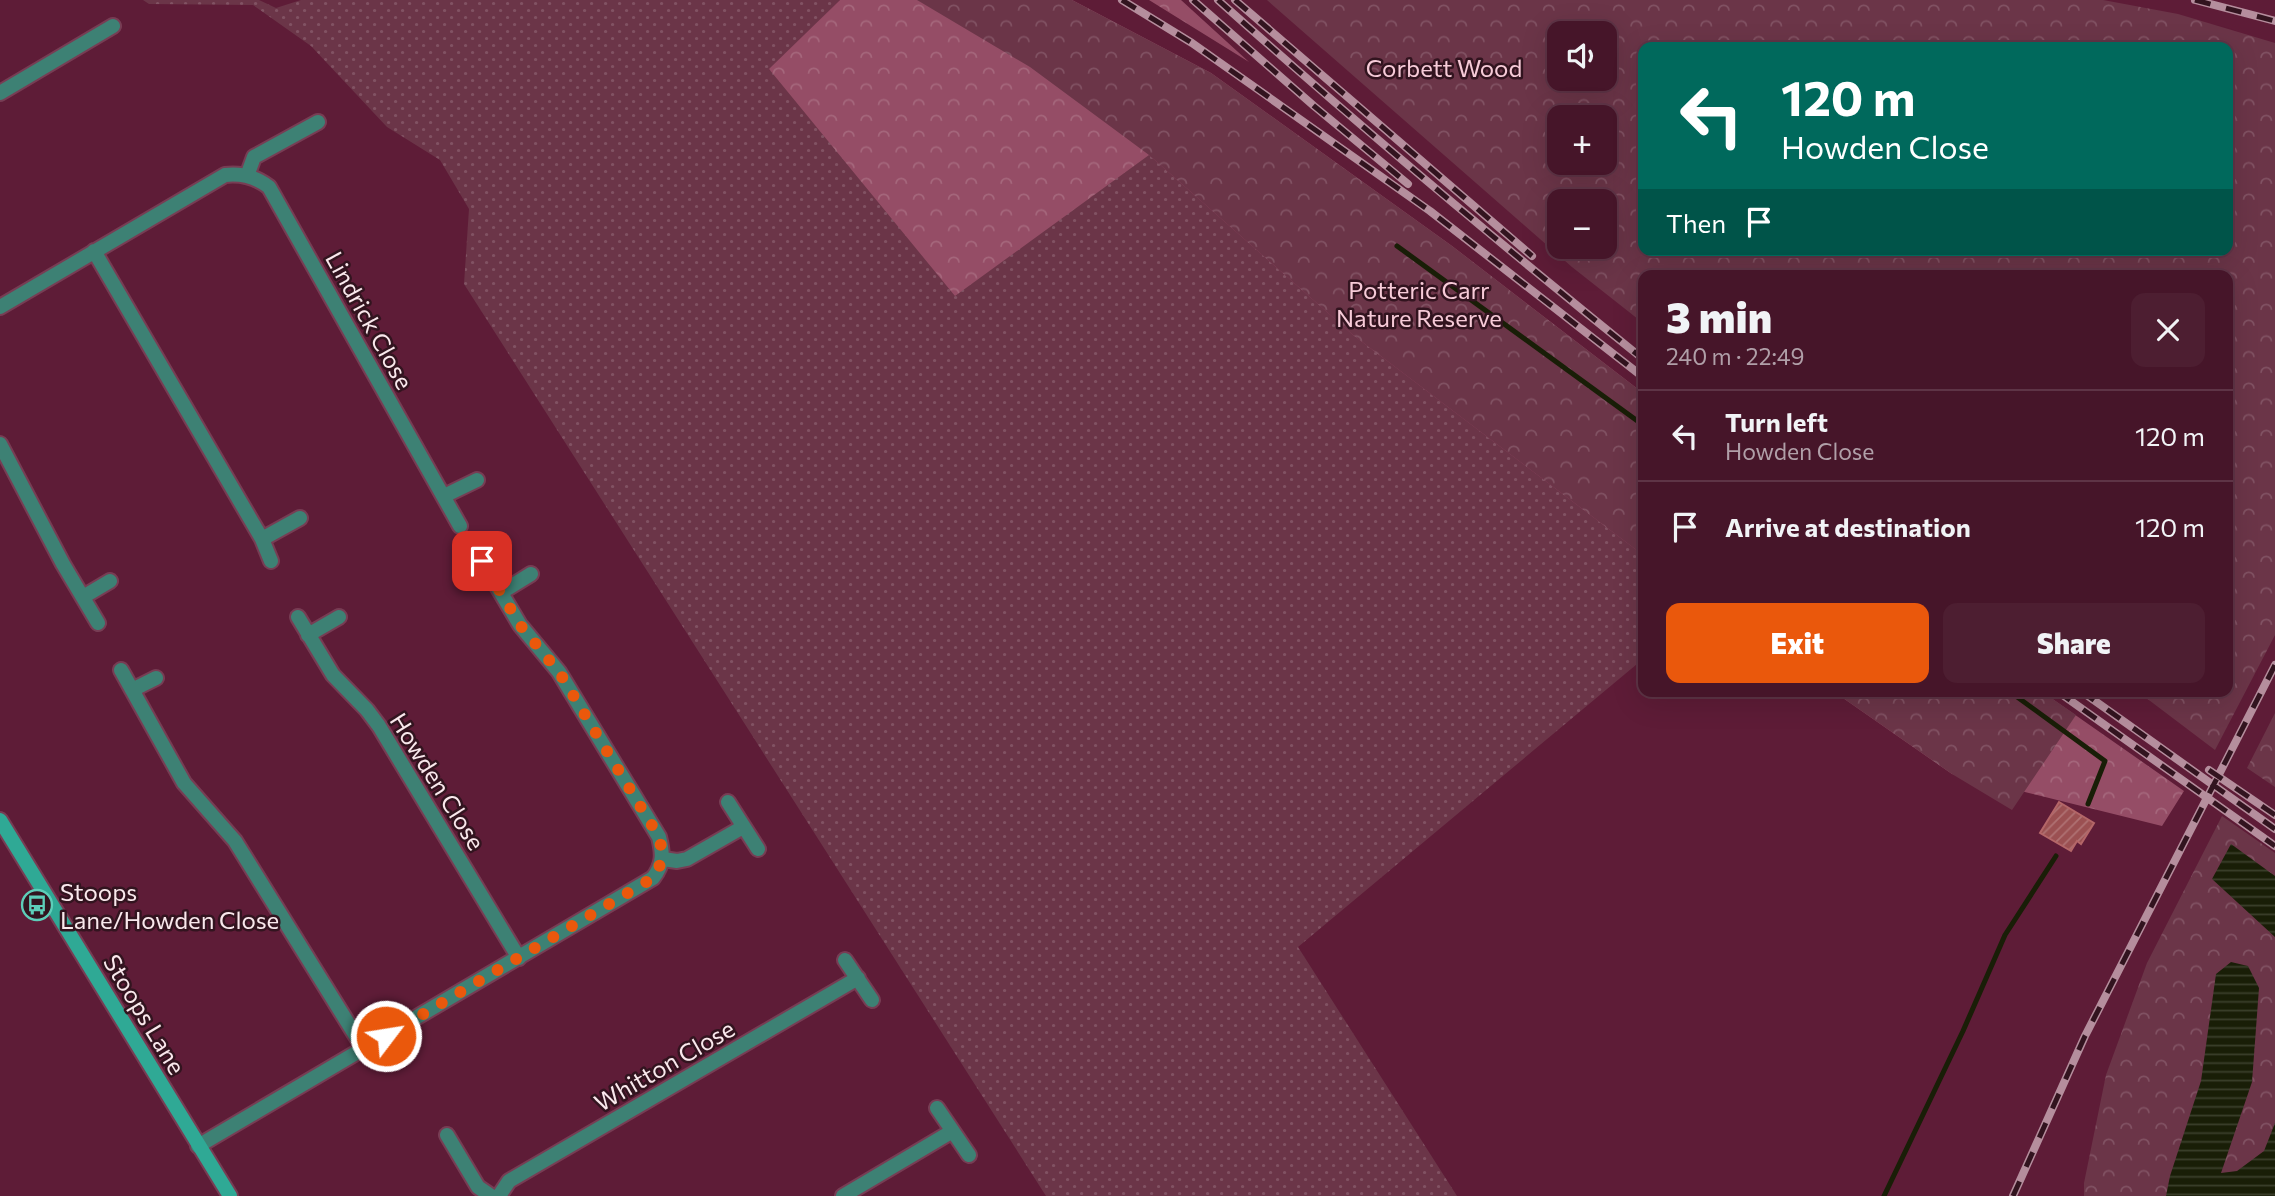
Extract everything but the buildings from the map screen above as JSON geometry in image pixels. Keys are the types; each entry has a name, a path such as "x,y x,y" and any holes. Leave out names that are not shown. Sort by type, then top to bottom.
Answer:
{"street":[{"path":"0,93 113,26"},
{"path":"0,307 225,174 247,176 254,157 318,122"},
{"name":"Lindrick Close","path":"247,176 260,180 269,187 460,526"},
{"path":"94,251 262,539 271,561"},
{"path":"0,444 63,564 98,622"},
{"path":"444,496 477,480"},
{"path":"262,539 300,518"},
{"path":"198,1146 653,878 660,869 663,859 659,837 559,672 520,625 482,561"},
{"path":"502,592 531,574"},
{"path":"83,597 110,581"},
{"name":"Howden Close","path":"298,617 333,675 379,726 519,958"},
{"path":"309,635 339,617"},
{"path":"121,670 184,783 235,841 364,1049"},
{"path":"132,690 156,678"},
{"path":"728,802 758,849"},
{"name":"Stoops Lane","path":"0,820 230,1196"},
{"path":"663,859 687,859 743,827"},
{"path":"845,960 873,1000"},
{"name":"Whitton Close","path":"499,1196 509,1181 858,978"},
{"path":"937,1108 969,1155"},
{"path":"843,1196 951,1132"},
{"path":"447,1135 478,1187 491,1196"}],"green space":[{"path":"143,0 259,0 276,8 301,0 840,0 769,70 1149,155 1353,335 1638,551 1638,663 1298,947 1457,1196 1046,1196 464,284 469,209 440,160 387,127 311,46 253,5 149,4"},
{"name":"Potteric Carr Nature Reserve","path":"840,0 1072,0 1211,73 1452,246 1638,389 1638,551 1353,335 1149,155 955,296 769,69"},
{"name":"Potteric Carr Nature Reserve","path":"917,0 1072,0 1211,73 1452,246 1638,389 1638,551 1353,335 1149,155 1030,67"},
{"path":"1149,0 1181,0 1249,62"},
{"name":"Potteric Carr Nature Reserve","path":"1267,0 2103,0 2178,14 2275,43 2275,635 2215,750 2145,697 2233,697 2233,270 1638,270 1638,319 1563,259 1617,259 1617,189 1547,189 1547,245"},
{"path":"1842,697 2050,697 2184,791 2162,826 1952,774"},
{"path":"1842,697 2050,697 2076,715 2012,810 1952,774"},
{"path":"2275,713 2275,787 2247,768"},
{"path":"2222,816 2275,853 2275,1196 2084,1196 2084,1183 2106,1075 2147,963"}],"shaded area":[{"path":"2231,844 2275,876 2275,937 2212,879"},
{"path":"2231,962 2248,966 2259,988 2252,1082 2221,1173 2237,1171 2264,1151 2275,1123 2275,1196 2166,1196 2201,1081 2216,974"}],"waterway":[{"path":"1397,246 1638,421"},
{"path":"2017,697 2105,761 2088,804"},
{"path":"1884,1196 1963,1031 2005,935 2056,856"}],"railway":[{"path":"1122,0 1192,43 1430,211 1638,373"},
{"path":"1193,0 1408,184"},
{"path":"1218,0 1429,182 1638,355"},
{"path":"1235,0 1532,256"},
{"path":"2195,0 2275,21"},
{"path":"2013,1196 2085,1036 2275,665"},
{"path":"2065,697 2275,846"},
{"path":"2089,697 2275,829"},
{"path":"2209,770 2275,815"}],"place":[{"name":"Stoops Lane/Howden Close","path":"37,905"}],"route":[{"path":"386,1036 653,878 663,859 659,837 559,672 520,625 482,561"}],"park label":[{"name":"Corbett Wood","path":"1444,67"}]}
